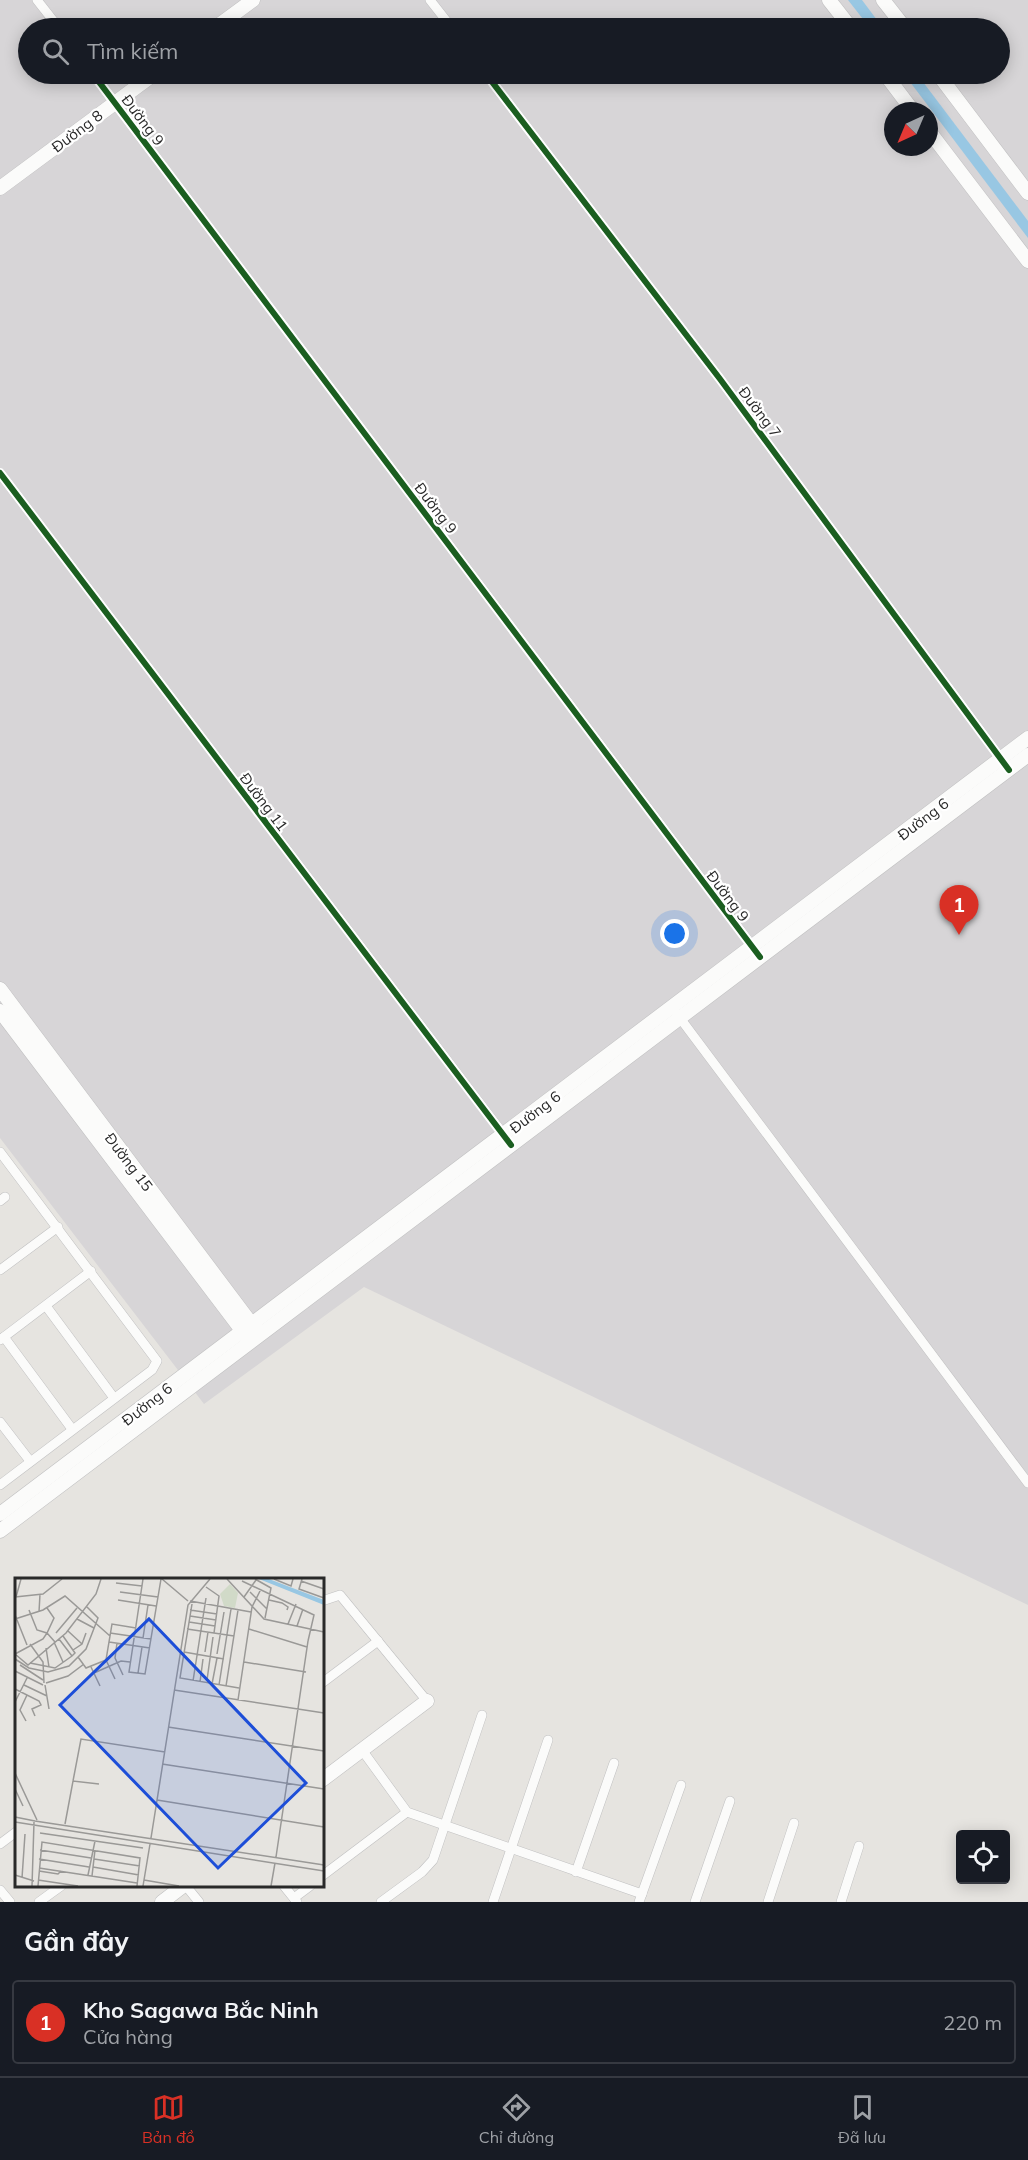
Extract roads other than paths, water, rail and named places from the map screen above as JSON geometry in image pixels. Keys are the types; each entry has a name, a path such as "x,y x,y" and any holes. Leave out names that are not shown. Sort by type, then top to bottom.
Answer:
{"main road":[{"path":"228,18 253,0"},
{"path":"829,0 842,18"},
{"path":"883,0 897,18"},
{"name":"Đường 8","path":"0,188 140,84"},
{"path":"893,84 907,102"},
{"path":"946,84 1028,193"},
{"path":"938,143 1028,261"},
{"name":"Đường 6","path":"675,1012 760,957 1005,764 1028,738"},
{"name":"Đường 6","path":"0,1514 251,1333 508,1140 675,1012 751,945 1005,764 1028,756"},
{"name":"Đường 15","path":"0,989 139,1184 251,1333"},
{"name":"Đường 15","path":"0,1011 139,1184"},
{"name":"Đường 6","path":"0,1531 251,1333"},
{"path":"324,1778 427,1701"},
{"path":"162,1902 184,1887"}],"street":[{"path":"37,0 51,18"},
{"path":"430,0 444,18"},
{"name":"Đường 9","path":"101,84 760,957"},
{"name":"Đường 7","path":"494,84 727,388 1005,764"},
{"name":"Đường 11","path":"0,473 508,1140"},
{"path":"675,1012 1028,1482"},
{"path":"0,1152 157,1361 152,1370 0,1485"},
{"path":"0,1270 58,1227"},
{"path":"72,1429 2,1338 91,1271"},
{"path":"46,1306 114,1398"},
{"path":"0,1422 30,1461"},
{"path":"324,1600 340,1595 427,1701"},
{"path":"324,1682 378,1641"},
{"path":"381,1902 429,1865 482,1715"},
{"path":"493,1902 548,1740"},
{"path":"362,1750 407,1812 576,1872 641,1898 681,1785"},
{"path":"576,1872 615,1763"},
{"path":"695,1902 730,1801"},
{"path":"324,1874 407,1812"},
{"path":"768,1902 794,1823"},
{"path":"0,1844 15,1833"},
{"path":"841,1902 859,1846"},
{"path":"39,1902 60,1887"},
{"path":"186,1887 199,1902"},
{"path":"285,1887 296,1900 309,1887"},
{"path":"0,1890 10,1902"}],"water":[{"path":"848,0 862,0 876,18 862,18"},
{"path":"912,84 925,84 1028,221 1028,238 938,119 938,102 925,102"}],"place":[{"name":"Kho Sagawa Bắc Ninh","path":"959,935"}]}
